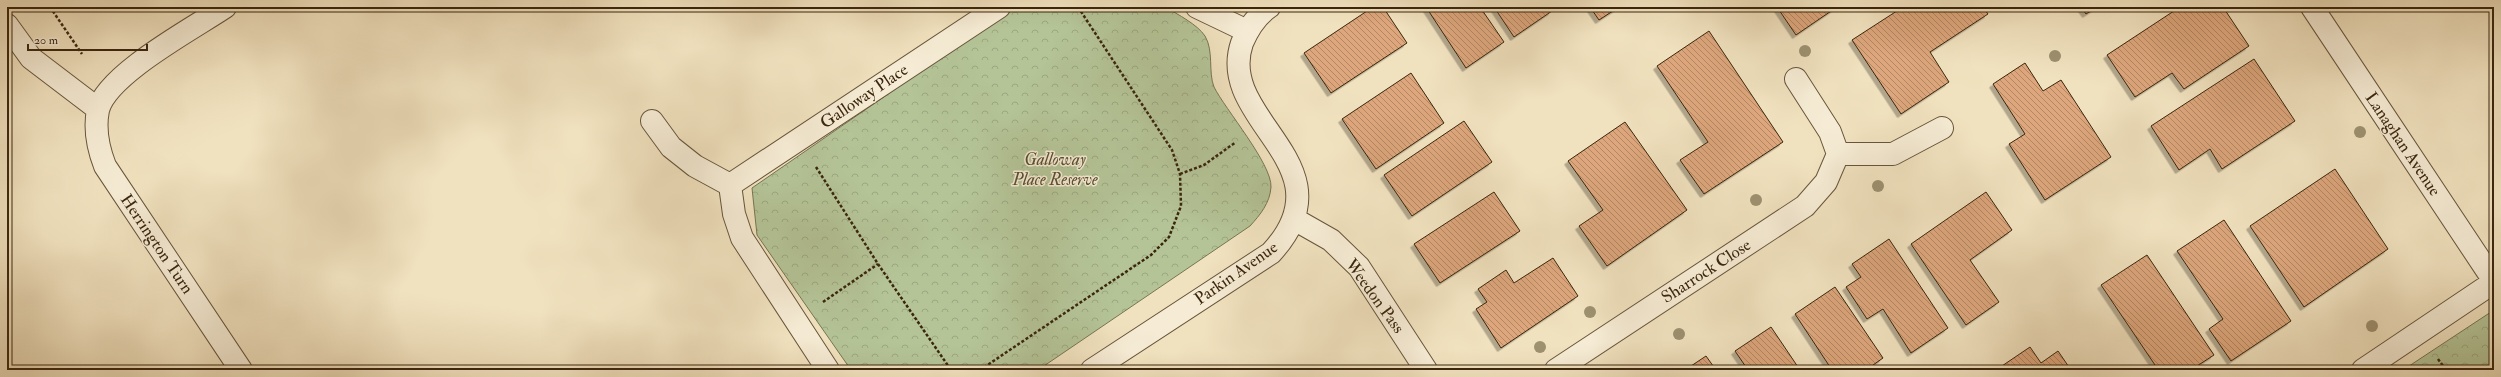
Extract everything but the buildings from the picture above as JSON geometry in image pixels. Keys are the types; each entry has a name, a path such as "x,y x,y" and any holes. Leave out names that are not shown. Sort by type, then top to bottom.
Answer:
{"street":[{"path":"7,25 31,58 103,100 122,75 225,7"},
{"name":"Galloway Place","path":"730,186 998,7"},
{"path":"1197,7 1247,31"},
{"name":"Parkin Avenue","path":"1092,370 1271,253 1283,240 1294,219 1298,203 1295,182 1288,159 1249,101 1239,75 1239,54 1247,31 1269,7"},
{"name":"Lanaghan Avenue","path":"2312,7 2494,281"},
{"path":"1796,79 1830,132 1838,154 1893,154 1942,128"},
{"name":"Herrington Turn","path":"103,100 96,143 105,166 242,370"},
{"path":"652,121 671,147 695,166 730,186 734,214 742,238 828,370"},
{"name":"Sharrock Close","path":"1556,370 1805,206 1826,182 1838,154"},
{"name":"Weedon Pass","path":"1294,219 1331,240 1359,267 1426,370"},
{"path":"2363,370 2494,281"}],"path":[{"path":"50,7 103,100"},
{"path":"980,370 1150,254 1169,237 1180,206 1180,174 1172,150 1078,7"},
{"path":"1180,174 1204,165 1264,123"},
{"path":"799,140 878,264 951,370"},
{"path":"795,321 878,264"},
{"path":"2490,370 2494,367"}],"green space":[{"name":"Galloway Place Reserve","path":"1014,7 1166,7 1192,24 1202,32 1208,42 1211,75 1214,87 1264,165 1271,187 1267,203 1250,226 1038,370 851,370 757,235 752,188"},
{"path":"2494,310 2494,370 2403,370"}]}
